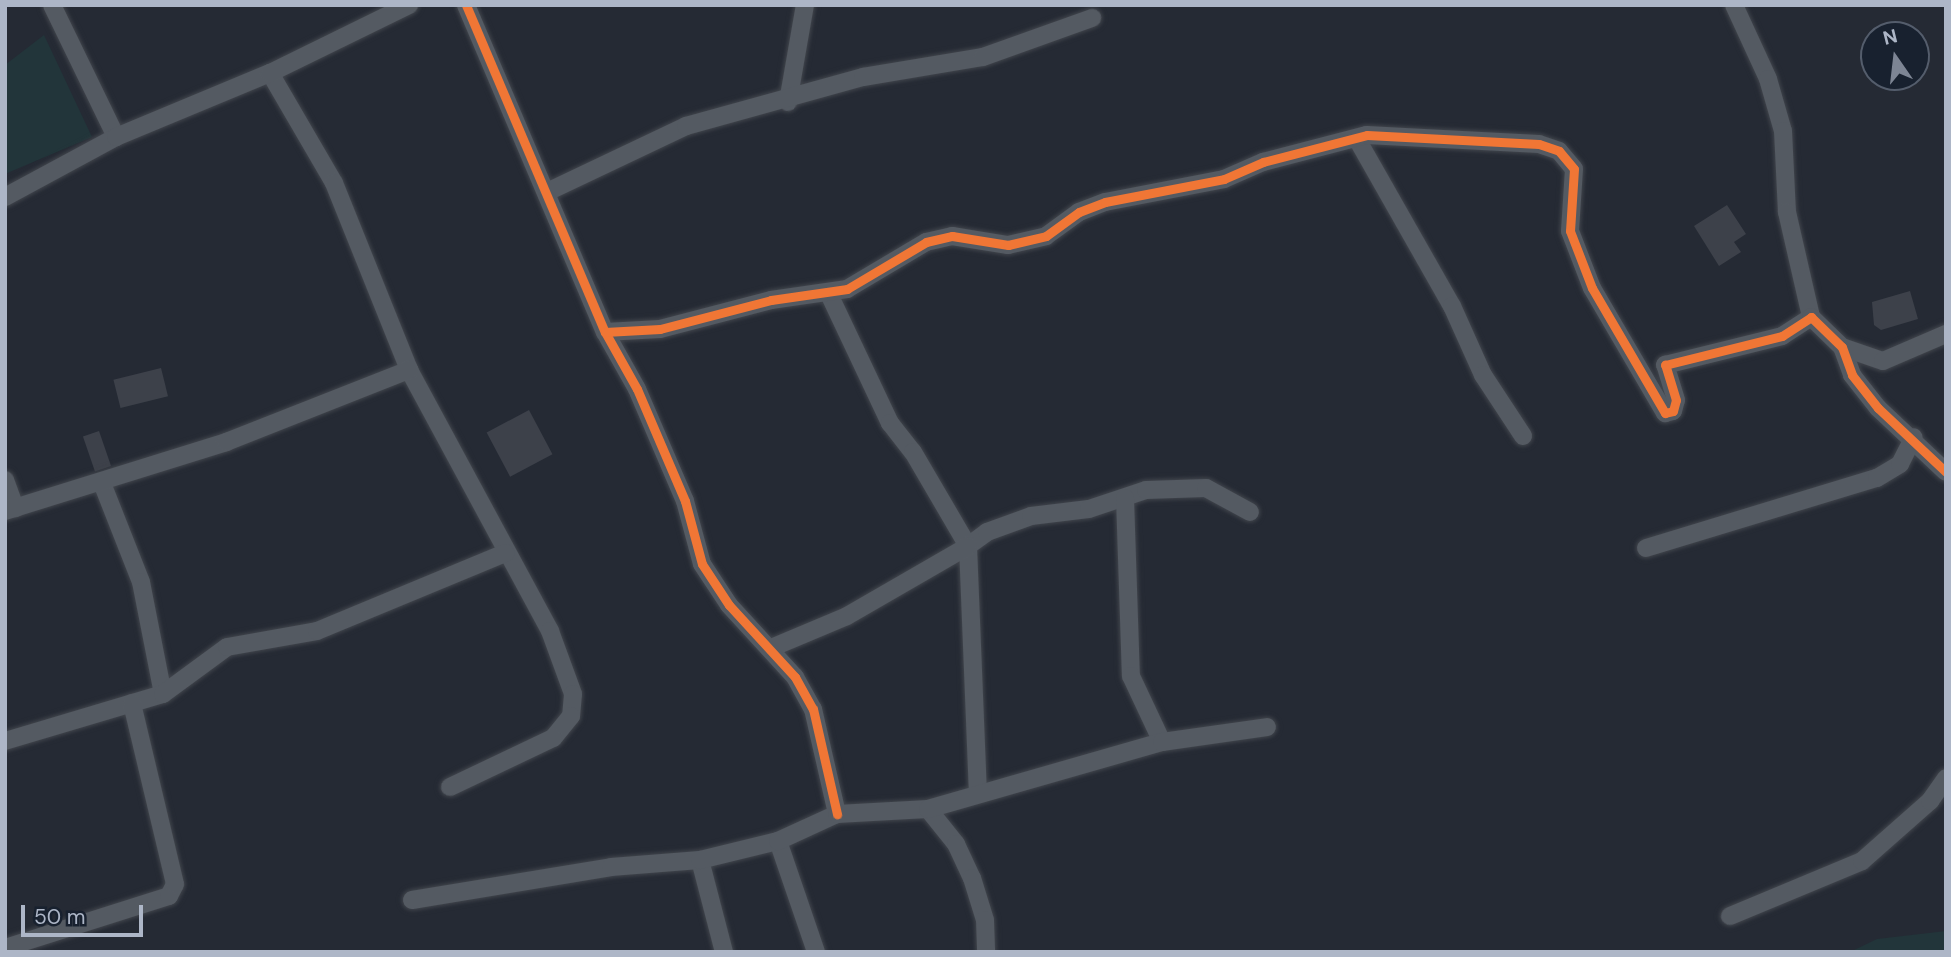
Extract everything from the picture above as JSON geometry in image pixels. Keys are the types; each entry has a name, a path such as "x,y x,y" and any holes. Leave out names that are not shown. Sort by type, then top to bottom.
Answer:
{"street":[{"path":"52,5 116,137"},
{"path":"5,197 116,137 270,73 409,5"},
{"path":"466,5 605,332 637,390 680,488 692,541 713,584 771,648 813,709 837,814"},
{"path":"788,102 804,5"},
{"path":"1734,5 1768,79 1783,131 1787,212 1811,317 1842,347 1883,361 1946,334"},
{"path":"547,192 686,126 788,102 863,78 983,57 1092,18"},
{"path":"270,73 334,183 409,370 563,660 573,694 571,716 553,738 450,787"},
{"path":"605,332 660,329 771,300 829,294 872,279 926,242 952,236 1008,245 1046,236 1079,212 1105,202 1224,178 1290,154 1384,132 1539,144 1559,151 1574,169 1570,231 1592,288 1665,413 1673,411 1676,400 1665,365 1782,335 1811,317"},
{"path":"1357,139 1452,306 1483,376 1523,436"},
{"path":"829,294 890,423 913,452 968,545 978,794"},
{"path":"1842,347 1852,374 1878,408 1914,437 1946,472"},
{"path":"5,480 10,510 102,483 409,370"},
{"path":"1646,548 1877,478 1900,464 1914,437"},
{"path":"102,483 141,582 163,694"},
{"path":"771,648 847,616 987,532 1031,516 1089,509 1146,490 1206,488 1250,512"},
{"path":"1125,498 1131,676 1162,742"},
{"path":"5,741 163,694 227,647 317,631 505,553"},
{"path":"5,948 170,895 175,884 132,703"},
{"path":"412,900 611,867 700,860 778,841 837,814 928,809 1162,742 1267,727"},
{"path":"1730,916 1862,861 1930,801 1946,778"},
{"path":"928,809 956,844 972,878 985,920 986,952"},
{"path":"778,841 816,952"},
{"path":"700,860 724,952"}],"green space":[{"path":"44,35 92,137 5,174 5,65"},
{"path":"1946,931 1946,952 1850,952 1877,939"}],"building":[{"path":"1727,205 1746,234 1734,242 1741,252 1719,266 1694,226"},
{"path":"1910,291 1918,319 1881,330 1874,325 1872,302"},
{"path":"161,368 168,396 120,408 113,380"},
{"path":"529,410 552,454 510,477 487,433"},
{"path":"99,431 111,466 95,472 83,437"}],"cycle path":[{"path":"466,5 605,332 637,389 685,501 702,564 729,605 795,677 813,709 837,814"},
{"path":"605,332 660,329 771,300 847,289 926,242 952,236 1008,245 1046,236 1079,212 1105,202 1224,179 1263,162 1367,135 1539,144 1559,151 1574,169 1570,231 1592,288 1665,413 1673,411 1676,400 1665,365 1782,336 1811,317 1842,347 1852,375 1878,408 1946,472"}]}
